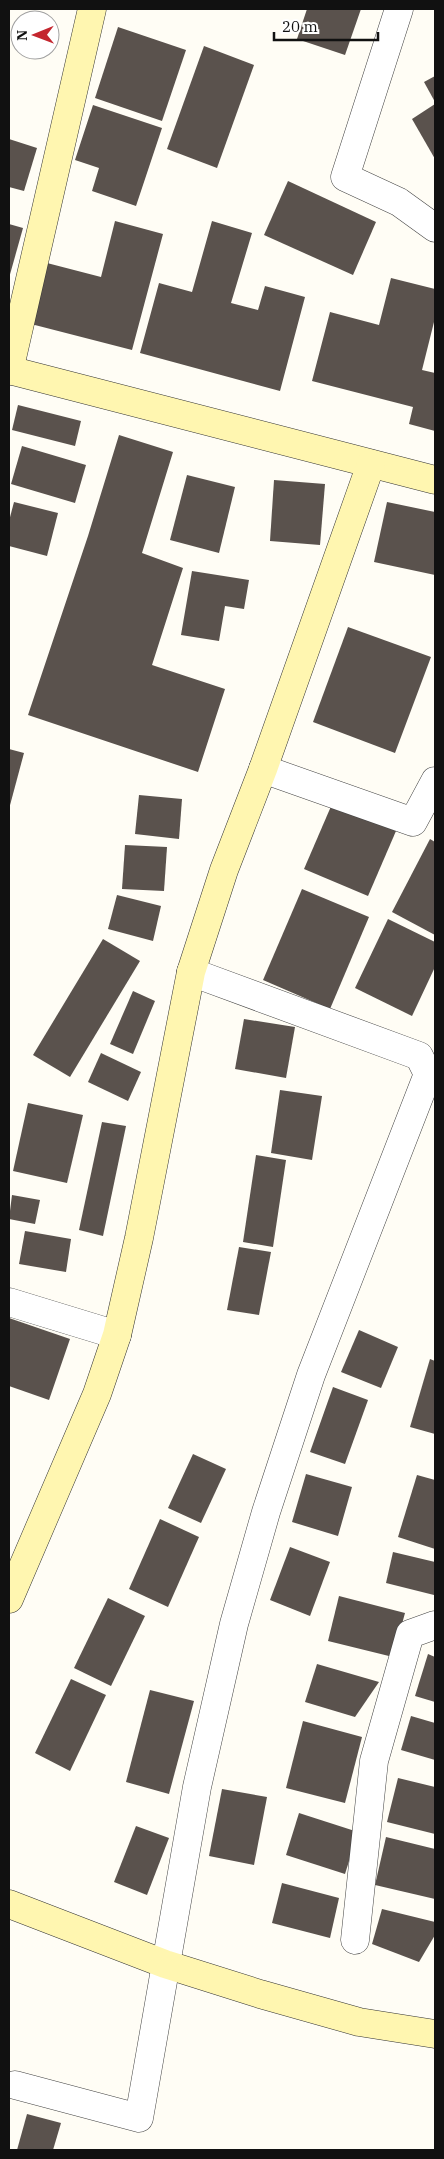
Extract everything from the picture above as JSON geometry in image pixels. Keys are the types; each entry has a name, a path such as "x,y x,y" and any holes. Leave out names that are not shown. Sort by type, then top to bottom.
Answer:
{"street":[{"path":"92,9 9,370 435,480"},
{"path":"399,9 345,177 399,202 435,228"},
{"path":"9,1599 97,1394 118,1335 191,972 224,870 263,769 371,464"},
{"path":"263,769 413,822 435,781"},
{"path":"15,2085 139,2118 197,1786 234,1624 266,1512 311,1375 428,1074 419,1056 191,972"},
{"path":"9,1302 118,1335"},
{"path":"355,1940 374,1761 410,1634 435,1625"},
{"path":"9,1904 165,1964 260,1994 360,2022 435,2034"}],"building":[{"path":"307,9 361,9 345,55 297,39"},
{"path":"118,27 186,50 162,121 95,98"},
{"path":"204,46 254,65 217,168 167,149"},
{"path":"435,76 435,102 424,82"},
{"path":"435,104 435,159 412,119"},
{"path":"93,105 162,128 136,206 92,191 99,168 75,160"},
{"path":"9,139 37,148 24,191 9,187"},
{"path":"288,181 376,222 353,275 264,235"},
{"path":"115,221 163,234 132,350 31,324 47,263 101,277"},
{"path":"212,221 252,233 231,303 258,310 265,286 305,297 280,391 140,353 159,283 192,292"},
{"path":"9,224 23,228 9,278"},
{"path":"391,278 435,289 435,318 422,370 435,373 435,431 409,424 413,407 312,381 330,312 379,325"},
{"path":"18,405 81,421 75,446 12,430"},
{"path":"119,435 173,452 142,553 183,568 152,665 225,689 198,772 28,715 88,536"},
{"path":"22,446 86,465 75,503 11,484"},
{"path":"187,475 235,487 219,553 170,540"},
{"path":"274,480 325,484 320,545 270,541"},
{"path":"14,502 58,513 47,556 9,546 9,521"},
{"path":"387,502 435,512 435,575 374,562"},
{"path":"192,571 249,580 244,609 225,606 219,641 181,635"},
{"path":"348,627 431,657 395,753 313,722"},
{"path":"9,749 24,753 9,809"},
{"path":"139,795 182,799 179,839 135,834"},
{"path":"332,804 396,831 368,896 304,869"},
{"path":"430,839 435,842 435,935 392,912"},
{"path":"125,845 167,847 164,891 122,889"},
{"path":"302,889 369,917 330,1009 263,980"},
{"path":"117,895 161,906 153,941 108,929"},
{"path":"388,919 435,942 435,967 412,1016 355,988"},
{"path":"103,939 140,961 70,1077 33,1055"},
{"path":"133,991 155,1001 133,1054 110,1044"},
{"path":"244,1019 295,1027 286,1078 235,1069"},
{"path":"101,1053 141,1072 128,1101 88,1082"},
{"path":"280,1090 322,1096 312,1160 271,1153"},
{"path":"28,1103 83,1115 67,1183 13,1171"},
{"path":"102,1122 126,1126 103,1236 79,1230"},
{"path":"256,1155 286,1160 273,1247 243,1242"},
{"path":"12,1195 40,1200 35,1224 9,1219"},
{"path":"25,1231 71,1239 66,1272 19,1264"},
{"path":"239,1247 271,1252 259,1315 227,1310"},
{"path":"9,1318 70,1339 49,1400 9,1386"},
{"path":"359,1330 398,1347 381,1388 341,1372"},
{"path":"430,1359 435,1361 435,1434 410,1427"},
{"path":"333,1387 368,1400 345,1464 310,1452"},
{"path":"193,1454 226,1469 201,1523 168,1508"},
{"path":"306,1474 352,1487 338,1536 292,1522"},
{"path":"417,1475 435,1480 435,1549 398,1537"},
{"path":"160,1519 199,1537 168,1607 129,1589"},
{"path":"290,1547 330,1562 310,1616 270,1600"},
{"path":"393,1552 435,1562 434,1595 386,1583"},
{"path":"339,1596 405,1613 393,1657 328,1641"},
{"path":"108,1598 145,1616 111,1686 74,1668"},
{"path":"428,1654 435,1657 435,1702 415,1696"},
{"path":"317,1664 379,1682 355,1717 305,1702"},
{"path":"71,1679 106,1695 70,1771 35,1753"},
{"path":"150,1690 194,1701 169,1794 126,1782"},
{"path":"411,1716 435,1723 435,1760 401,1750"},
{"path":"303,1721 362,1737 345,1803 286,1788"},
{"path":"398,1778 435,1787 435,1834 387,1822"},
{"path":"222,1789 267,1797 254,1865 209,1856"},
{"path":"299,1813 358,1832 345,1874 286,1855"},
{"path":"136,1826 169,1838 147,1895 114,1882"},
{"path":"386,1837 435,1849 435,1899 375,1885"},
{"path":"282,1883 339,1898 330,1938 272,1923"},
{"path":"382,1909 435,1922 435,1935 419,1962 372,1944"},
{"path":"27,2114 61,2123 53,2150 17,2150"}]}
